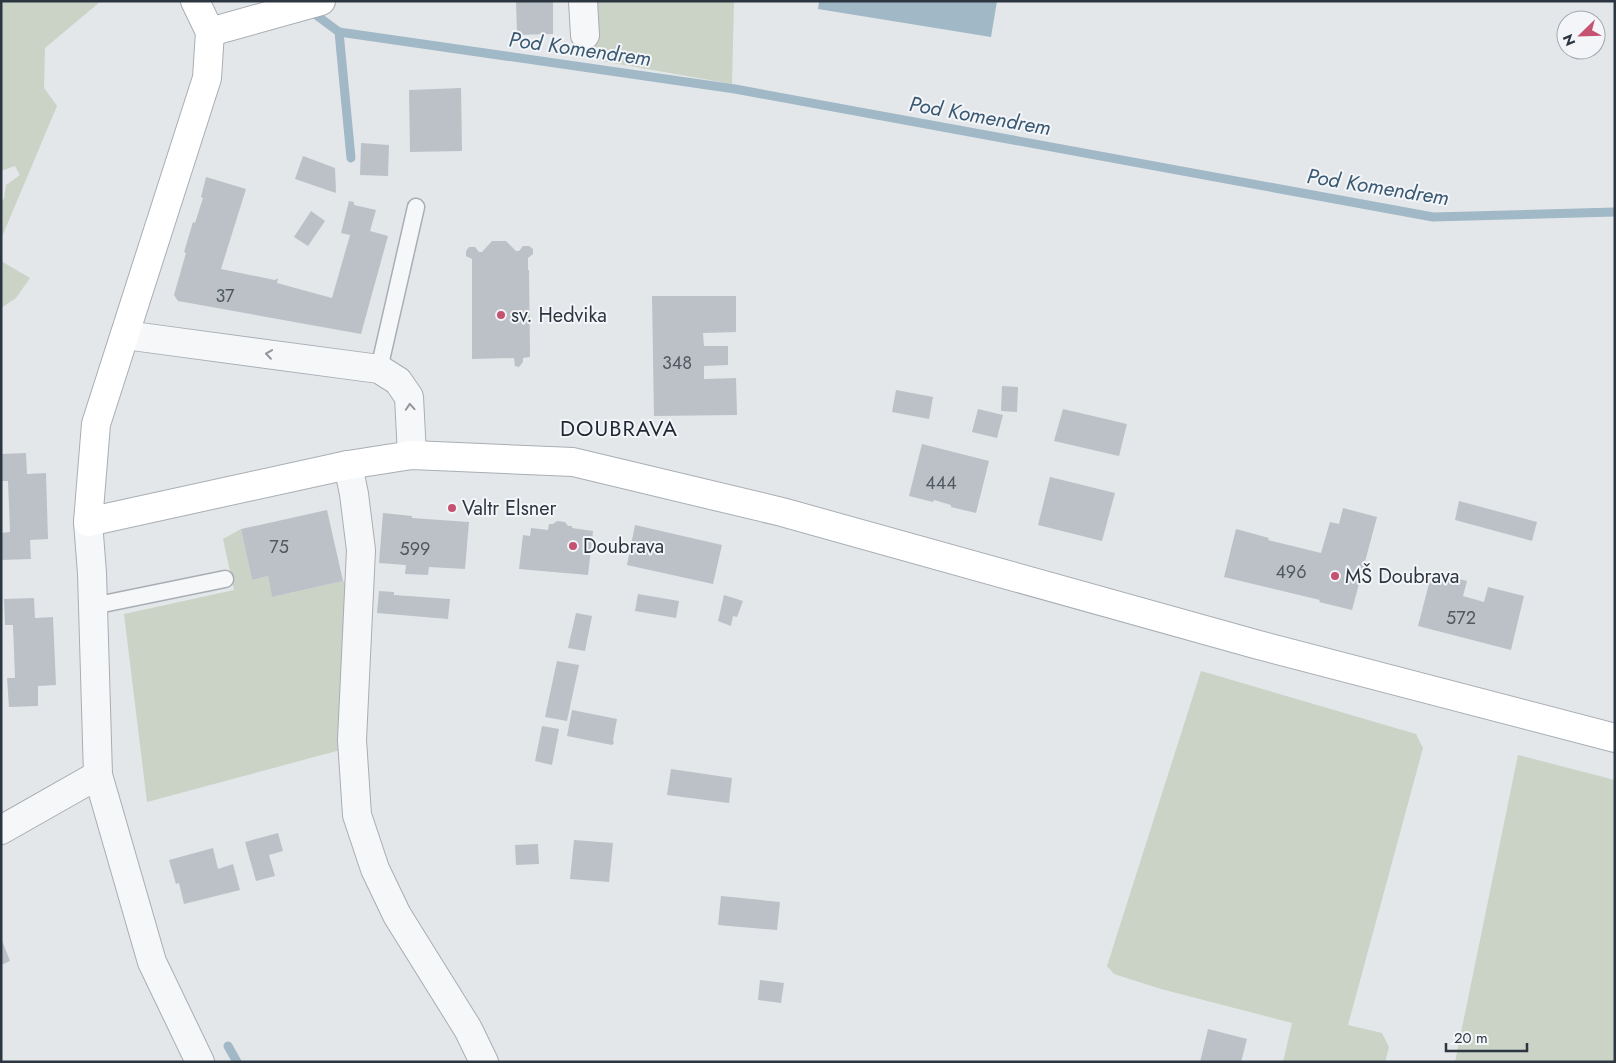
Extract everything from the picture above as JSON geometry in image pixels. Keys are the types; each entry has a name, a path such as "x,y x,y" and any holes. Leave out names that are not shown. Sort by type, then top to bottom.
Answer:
{"street":[{"path":"195,1 210,32 207,78 96,424 88,522 93,606 98,775 152,962 200,1062"},
{"path":"583,1 585,34"},
{"path":"210,32 317,2"},
{"path":"125,335 379,369 398,381 409,397 412,455"},
{"path":"88,522 348,465 412,455 573,462 782,512 1255,644 1615,738"},
{"path":"348,465 354,494 361,550 352,740 357,814 375,869 397,915 468,1029 484,1062"},
{"path":"1,830 98,775"}],"lane":[{"path":"379,369 416,206"},
{"path":"93,606 225,579"}],"green space":[{"path":"1,1 101,1 45,48 44,88 57,106 1,239 1,200 4,199 6,185 20,175 15,166 1,171"},
{"path":"593,1 734,1 732,84 596,60 594,56"},
{"path":"1,261 30,278 16,298 1,308"},
{"path":"241,529 252,580 268,576 272,597 343,581 352,584 344,749 147,802 124,614 234,590 223,539"},
{"path":"1201,671 1416,734 1423,748 1348,1025 1382,1033 1389,1047 1385,1062 1283,1062 1292,1023 1161,989 1114,974 1107,966"},
{"path":"1518,755 1615,780 1615,1062 1455,1062"}],"water":[{"path":"819,1 997,1 991,37 818,9"}],"building":[{"path":"516,1 553,1 553,34 517,35"},
{"path":"461,88 462,151 410,152 409,90"},
{"path":"361,143 389,145 388,176 360,175"},
{"path":"303,156 335,168 336,193 295,179"},
{"path":"206,177 246,189 221,269 275,280 278,278 277,283 332,298 350,235 341,233 349,201 354,202 354,205 376,210 370,231 388,236 361,334 178,301 174,295 186,253 184,252 203,198 201,197"},
{"path":"311,211 325,221 308,246 294,237"},
{"name":"sv. Hedvika","path":"492,241 506,241 516,251 519,251 523,246 529,246 533,249 533,254 528,258 530,357 523,358 523,362 519,367 515,366 514,358 472,359 472,259 466,256 466,251 469,247 475,247 479,252 482,252"},
{"path":"652,296 736,296 736,332 703,333 704,346 728,346 728,365 704,366 704,379 736,378 737,415 654,416"},
{"path":"1002,386 1018,387 1017,412 1001,411"},
{"path":"896,390 933,397 929,419 892,412"},
{"path":"978,409 1003,415 997,438 972,432"},
{"path":"1063,409 1127,424 1119,456 1054,441"},
{"path":"922,444 989,461 976,513 951,507 951,505 934,500 933,502 909,496"},
{"path":"26,453 27,474 46,473 48,539 30,540 31,559 2,560 1,533 10,532 8,481 1,481 1,454"},
{"path":"1050,477 1115,493 1102,541 1038,525"},
{"path":"1459,501 1537,522 1532,541 1455,520"},
{"path":"1343,508 1377,517 1352,610 1319,602 1320,600 1224,577 1236,529 1269,538 1268,540 1321,553 1330,522 1339,524"},
{"path":"327,510 343,581 272,597 268,576 252,580 241,529"},
{"path":"383,513 412,516 412,518 469,522 465,569 429,567 428,575 405,574 406,565 379,563"},
{"path":"557,521 565,522 568,526 572,526 572,528 593,531 588,575 519,569 523,535 530,536 531,528 548,530 549,524"},
{"path":"635,525 722,545 713,584 627,565"},
{"path":"1432,572 1467,581 1463,596 1484,602 1488,587 1524,596 1511,650 1418,626"},
{"path":"379,591 394,592 394,595 450,599 448,619 377,613"},
{"path":"638,594 679,601 676,618 635,611"},
{"path":"724,595 743,601 737,617 733,616 731,626 718,621"},
{"path":"34,598 35,618 53,617 56,685 38,686 38,706 9,707 7,678 15,678 13,625 5,625 4,599"},
{"path":"576,613 592,616 585,651 568,648"},
{"path":"557,661 579,665 567,721 545,717"},
{"path":"572,710 617,719 614,743 612,745 567,736"},
{"path":"542,726 559,729 552,765 535,761"},
{"path":"671,769 732,778 729,803 667,795"},
{"path":"278,833 283,851 269,855 275,876 256,881 245,842"},
{"path":"574,840 613,843 609,882 570,879"},
{"path":"538,844 539,864 516,865 515,845"},
{"path":"213,848 218,869 233,864 240,890 184,904 179,883 176,884 169,860"},
{"path":"721,896 780,902 777,930 718,925"},
{"path":"1,938 10,961 1,965"},
{"path":"760,980 784,983 781,1003 758,1000"},
{"path":"1208,1029 1247,1039 1241,1062 1200,1062"}],"waterway":[{"path":"308,9 339,32 351,158"},
{"name":"Pod Komendrem","path":"339,32 735,89 1433,217 1615,212"},
{"path":"228,1046 237,1062"}],"place":[{"name":"sv. Hedvika","path":"501,315"},
{"name":"Valtr Elsner","path":"452,508"},
{"name":"Doubrava","path":"573,546"},
{"name":"MŠ Doubrava","path":"1335,576"}],"district":[{"name":"DOUBRAVA","path":"619,428"}]}
